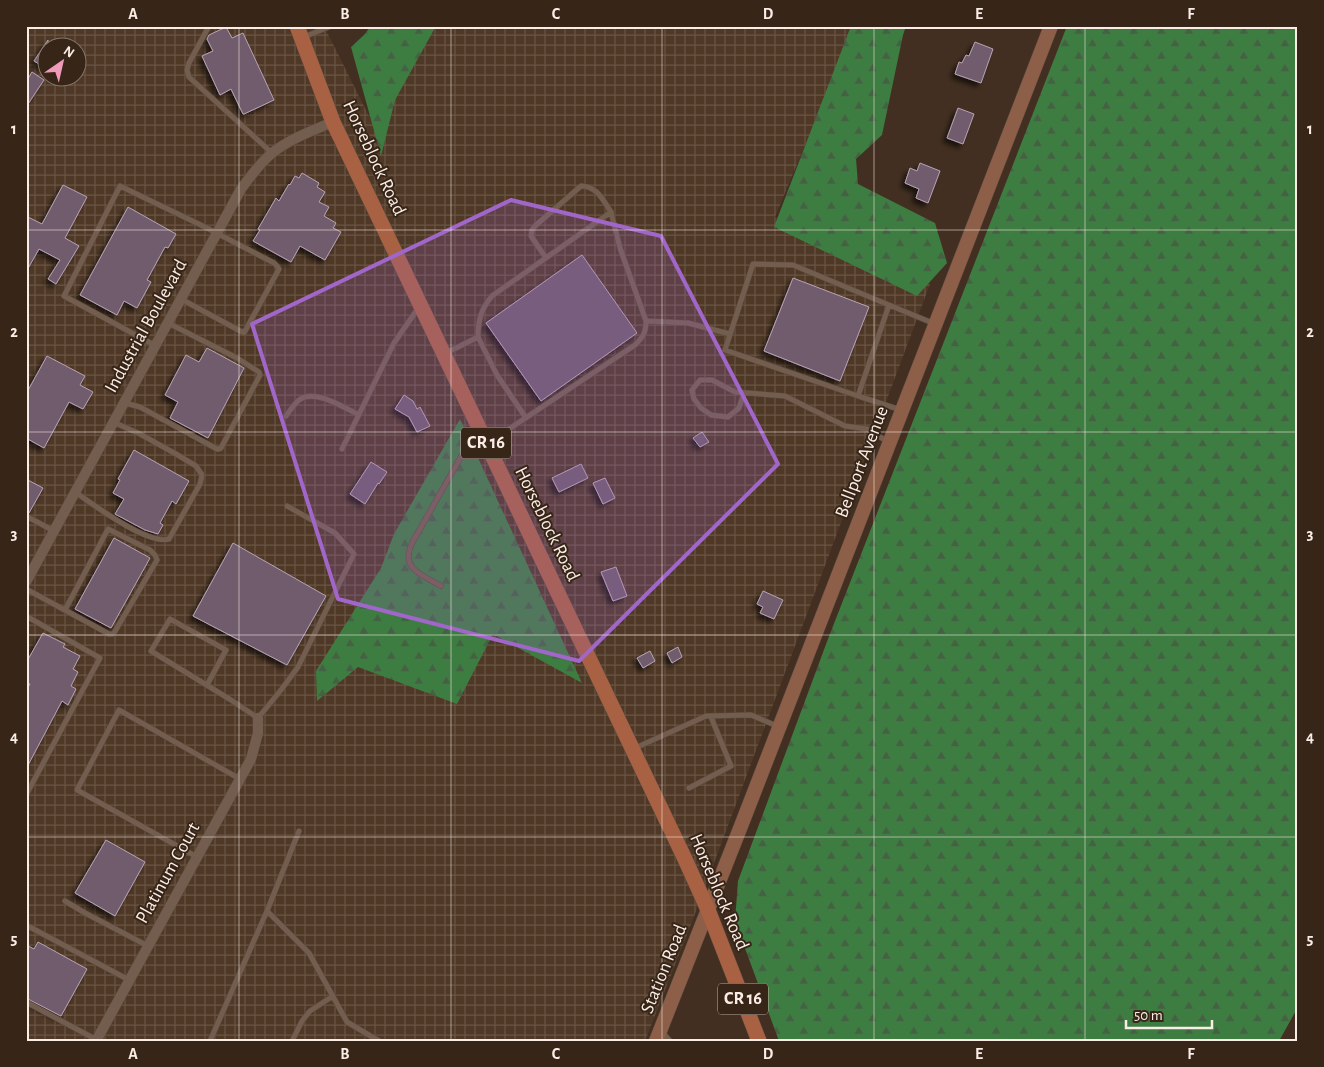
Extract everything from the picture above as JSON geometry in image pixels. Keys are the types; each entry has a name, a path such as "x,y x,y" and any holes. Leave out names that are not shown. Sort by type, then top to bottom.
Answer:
{"main road":[{"name":"Bellport Avenue","path":"708,910 1051,26"},
{"name":"Horseblock Road","path":"299,32 333,122 708,910 755,1039"},
{"name":"Station Road","path":"658,1035 708,910"}],"street":[{"name":"Industrial Boulevard","path":"27,579 241,189 272,154 296,138 333,122"},
{"name":"Platinum Court","path":"96,1040 251,759 258,733 258,718"}],"lane":[{"path":"209,26 189,63 187,70 189,77 272,154"},
{"path":"299,32 331,26"},
{"path":"156,346 64,296 120,186 217,233 274,263 279,269 244,333 181,299"},
{"path":"441,586 412,567 408,560 408,552 462,455 485,441 500,435 635,345 646,329 646,321 620,248 611,212 595,190 589,186 581,186 532,230 531,236 546,258"},
{"path":"526,418 497,375 478,337 478,322 485,304 492,296 611,212"},
{"path":"902,411 725,350 753,264 793,265 935,325"},
{"path":"342,449 394,343 420,304"},
{"path":"858,396 889,305"},
{"path":"646,321 688,322 730,334"},
{"path":"124,403 140,407 219,449 260,376 259,372 252,367 168,323"},
{"path":"444,354 478,337"},
{"path":"744,393 739,408 728,417 711,415 701,408 694,399 692,390 700,380 712,380 734,392 785,396 845,426 866,429 890,443"},
{"path":"286,416 298,401 308,395 320,396 359,415"},
{"path":"76,492 129,527 163,540 169,539 200,484 202,474 196,466 113,422"},
{"path":"207,685 226,650 170,619 151,651 258,718 298,667 354,554 335,533 286,506"},
{"path":"26,516 54,531"},
{"path":"26,588 65,610 109,634 112,634 157,560 156,555 150,550 108,529 65,610"},
{"path":"26,616 100,658 27,792"},
{"path":"197,857 77,790 119,710 240,780"},
{"path":"632,749 706,716 751,715 780,727"},
{"path":"689,788 731,766 711,716"},
{"path":"210,1041 300,831"},
{"path":"65,901 148,946"},
{"path":"267,911 309,953 347,1022 379,1041"},
{"path":"26,925 129,980"},
{"path":"292,1041 302,1021 310,1011 333,996"},
{"path":"26,1002 96,1040"},
{"path":"658,1035 670,1041"}],"highlighted area":[{"path":"511,200 661,236 778,464 579,661 338,599 252,324"}],"shaded area":[{"path":"26,26 324,26 369,116 417,26 855,26 775,217 930,284 695,914 645,1041 26,1041"}],"green space":[{"path":"371,26 436,26 395,100 381,156 351,47"},
{"path":"851,26 906,26 882,135 856,159 858,184 935,223 947,263 917,296 774,227"},
{"path":"1067,26 1298,26 1298,1007 1279,1041 779,1041 735,921 738,881 828,639"},
{"path":"460,419 582,683 493,634 457,704 358,667 317,701 316,671 381,568 394,534"}],"building":[{"path":"226,27 232,38 243,33 274,100 244,114 231,89 220,95 202,56 213,51 207,39 209,35"},
{"path":"975,42 993,49 981,83 955,74 959,62 962,63 966,55 969,56"},
{"path":"38,55 38,63 34,61"},
{"path":"32,72 38,76 39,88 26,107 26,82"},
{"path":"958,108 974,114 963,144 947,138"},
{"path":"920,163 940,171 928,203 916,198 919,189 905,183 910,168 917,171"},
{"path":"302,173 319,183 317,187 325,192 319,202 329,207 324,216 336,223 333,228 341,232 325,260 300,246 291,262 253,241 276,198 279,201 295,176 299,178"},
{"path":"63,185 87,197 65,238 79,246 56,284 48,279 60,260 39,249 26,272 26,216 42,224"},
{"path":"128,207 176,234 168,248 165,247 147,280 151,282 137,308 124,301 117,315 80,295"},
{"path":"582,255 637,333 541,401 486,323"},
{"path":"793,278 869,307 840,381 764,351"},
{"path":"207,348 244,368 208,438 170,418 178,402 165,395 186,355 199,362"},
{"path":"47,356 85,376 80,385 93,392 83,409 69,402 44,448 26,438 26,394"},
{"path":"404,395 413,401 417,409 420,407 430,426 417,432 409,417 395,409"},
{"path":"702,432 709,442 700,447 693,438"},
{"path":"134,450 189,481 176,504 172,501 160,523 163,525 158,534 145,530 115,514 124,499 113,493 120,480 118,479"},
{"path":"371,462 387,472 365,504 350,494"},
{"path":"581,464 588,478 559,492 552,478"},
{"path":"605,478 615,498 603,504 593,483"},
{"path":"26,479 43,488 29,513 26,512"},
{"path":"114,538 150,558 111,628 75,609"},
{"path":"233,543 326,596 287,665 193,616"},
{"path":"616,567 627,596 613,601 601,572"},
{"path":"763,591 783,600 774,619 760,613 763,607 757,604"},
{"path":"43,633 65,644 63,647 80,656 73,669 78,672 71,686 76,689 68,705 62,701 26,769 26,691 30,684 26,682 26,663"},
{"path":"678,647 682,657 672,663 667,653"},
{"path":"650,651 655,661 643,668 637,658"},
{"path":"106,840 145,862 115,916 75,893"},
{"path":"38,942 87,969 61,1016 26,998 26,945 34,949"}]}
